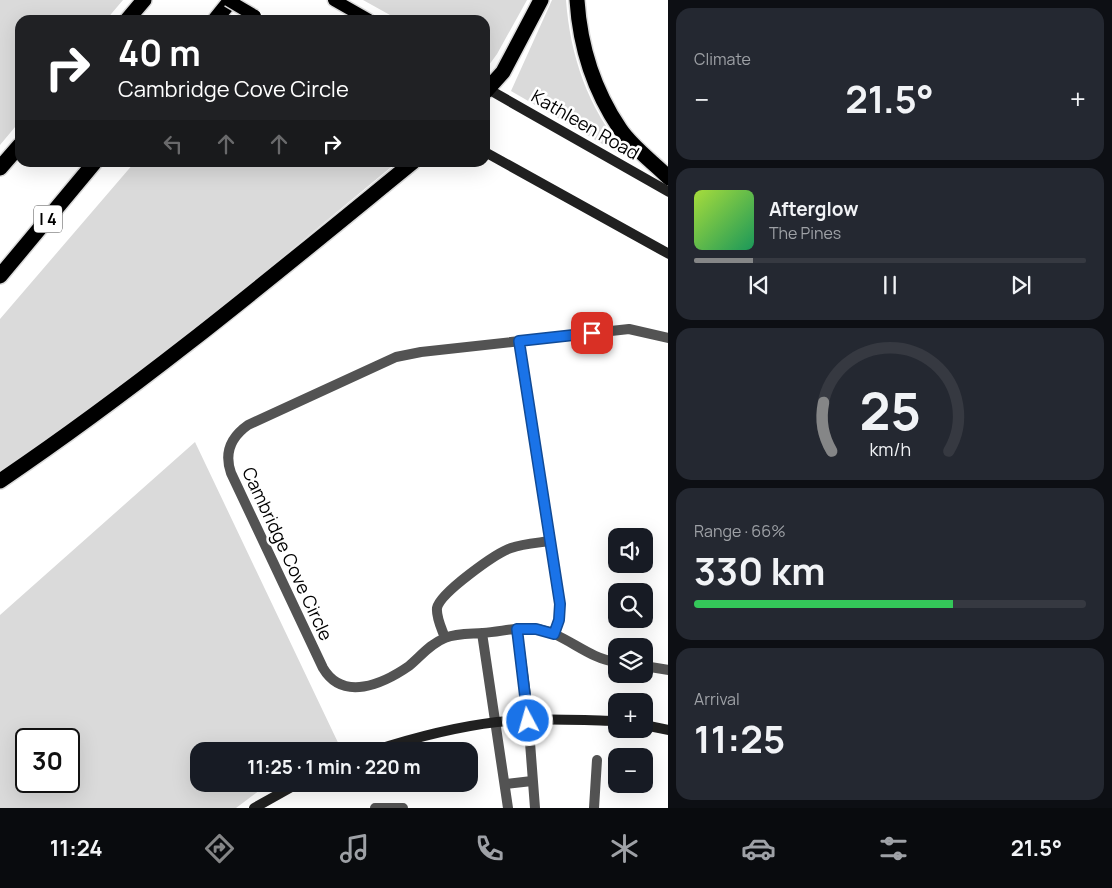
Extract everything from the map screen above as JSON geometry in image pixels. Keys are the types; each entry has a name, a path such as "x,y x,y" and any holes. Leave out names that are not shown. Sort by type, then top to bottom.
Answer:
{"highway":[{"path":"131,15 144,0"},
{"path":"218,15 230,0"},
{"path":"490,86 503,72 541,0"},
{"path":"577,0 579,28 587,63 596,88 621,130 668,178"},
{"path":"0,168 15,151"},
{"name":"I 4","path":"0,276 91,167"},
{"path":"0,481 70,434 176,355 407,167"}],"main road":[{"path":"230,0 254,15"},
{"path":"334,0 361,15"},
{"name":"Kathleen Road","path":"490,92 668,192"},
{"path":"490,155 668,254"},
{"path":"405,742 440,732 497,722 608,721"},
{"path":"653,727 668,730"},
{"path":"254,808 283,792"}],"street":[{"name":"Cambridge Cove Circle","path":"608,659 594,655 554,634 536,629 517,629 460,634 445,638 433,644 409,666 370,685 354,688 335,682 323,668 231,473 227,459 228,449 240,431 248,425 386,361 422,352 628,329 668,338"},
{"path":"519,341 560,604 559,620 554,634"},
{"path":"445,638 438,618 437,608 445,595 501,552 513,547 550,541"},
{"path":"517,629 528,721 534,808"},
{"path":"482,633 497,722 508,808"},
{"path":"653,668 668,670"},
{"path":"594,808 597,760"},
{"path":"505,784 532,781"},
{"path":"374,808 403,808"}],"shaded area":[{"path":"0,0 123,0 110,15 15,15 15,127 0,145"},
{"path":"363,0 527,0 490,64 490,15 390,15"},
{"path":"552,0 566,0 572,41 583,80 601,117 625,151 623,156 511,91"},
{"path":"131,167 391,167 138,377 0,477 0,319"},
{"path":"195,442 338,742 190,742 190,792 257,792 236,808 0,808 0,615"}],"route":[{"path":"528,721 517,629 536,629 554,634 559,620 560,604 519,341 592,333"}]}
